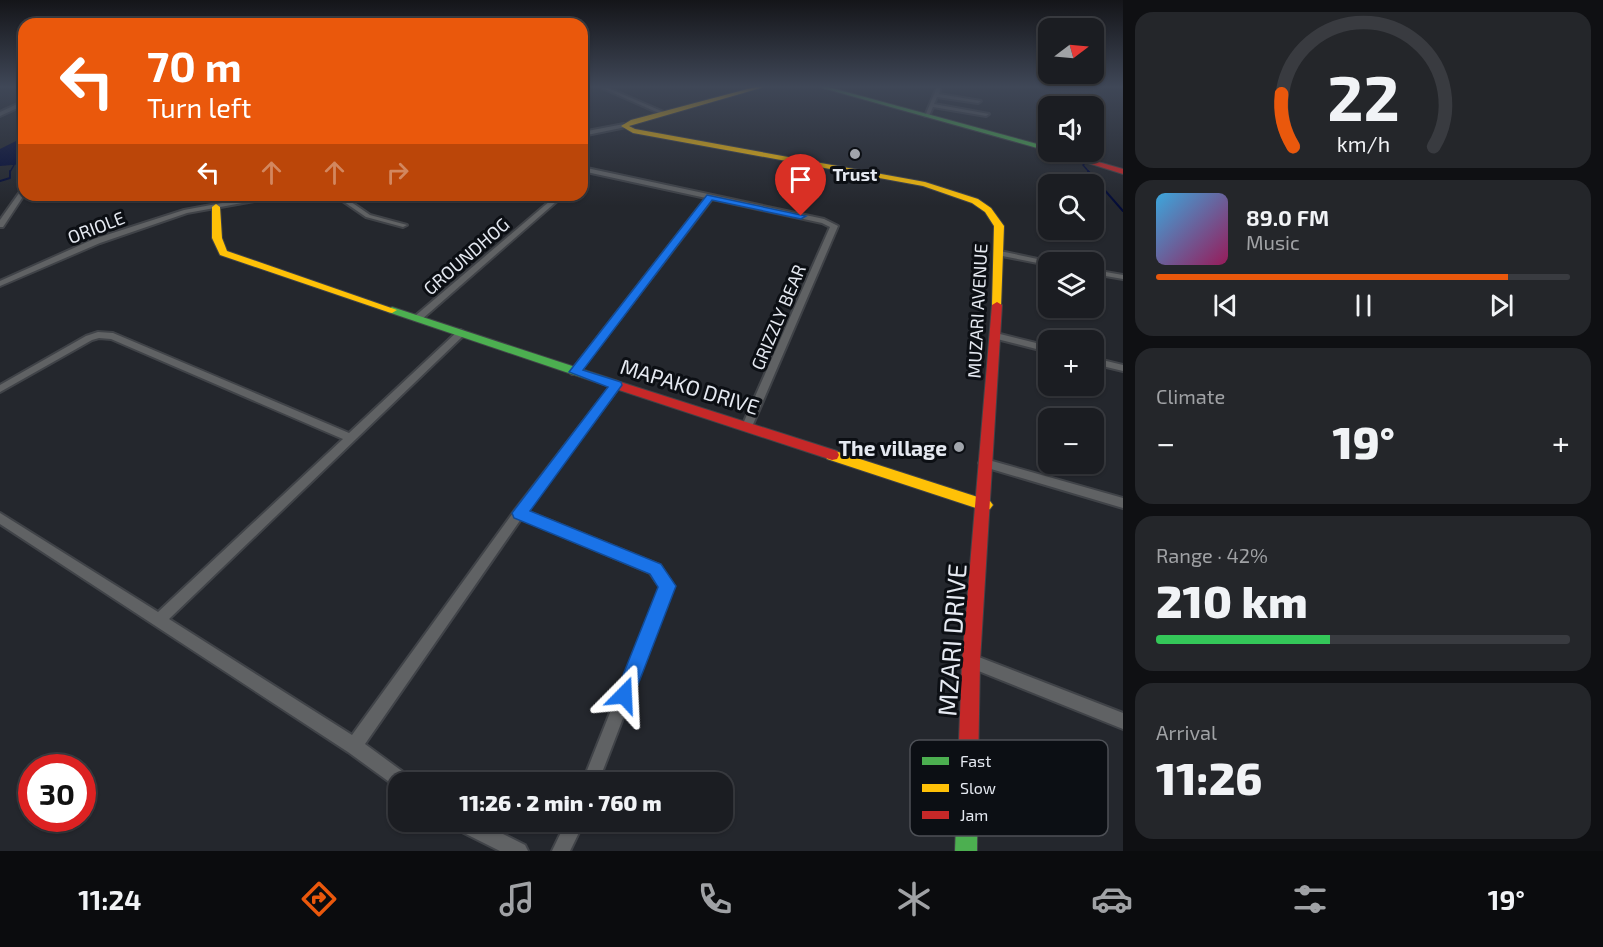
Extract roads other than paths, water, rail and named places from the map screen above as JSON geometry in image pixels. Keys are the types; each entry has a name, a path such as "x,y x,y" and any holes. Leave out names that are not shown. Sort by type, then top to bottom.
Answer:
{"main road":[{"name":"MUZARI AVENUE","path":"625,127 633,131 925,184 956,192 988,210 999,226 1000,253 996,336 985,463 985,505"},
{"path":"981,127 1038,146"},
{"path":"1090,162 1123,172"},
{"name":"MAPAKO DRIVE","path":"216,207 217,237 223,253 575,372 985,505"},
{"name":"MZARI DRIVE","path":"970,740 972,661 985,505"},
{"name":"MZARI DRIVE","path":"966,836 966,851"}],"street":[{"path":"588,133 620,127"},
{"name":"GRIZZLY BEAR","path":"588,170 824,221 834,226 747,426"},
{"path":"575,372 710,197"},
{"path":"0,225 18,199"},
{"name":"ORIOLE","path":"2,281 97,241 186,211 246,201"},
{"path":"346,201 368,216 403,225"},
{"name":"GROUNDHOG","path":"418,318 554,201"},
{"path":"1000,253 1038,261"},
{"path":"1104,274 1123,277"},
{"path":"158,621 461,333"},
{"path":"0,389 89,339 98,335 113,336 349,437"},
{"path":"996,336 1038,346"},
{"path":"1104,363 1123,368"},
{"path":"354,746 519,513 616,385"},
{"path":"985,463 1123,503"},
{"path":"519,513 656,569 667,586 594,772"},
{"path":"0,518 354,746 389,772"},
{"path":"972,661 1123,721"},
{"path":"480,832 519,851"},
{"path":"561,851 570,832"}],"waterway":[{"path":"1086,162 1083,165 1089,172"},
{"path":"10,172 14,165"},
{"path":"1088,171 1123,211"},
{"path":"0,181 10,178 10,172"}],"place":[{"name":"Trust","path":"855,154"},
{"name":"The village","path":"959,447"}]}
